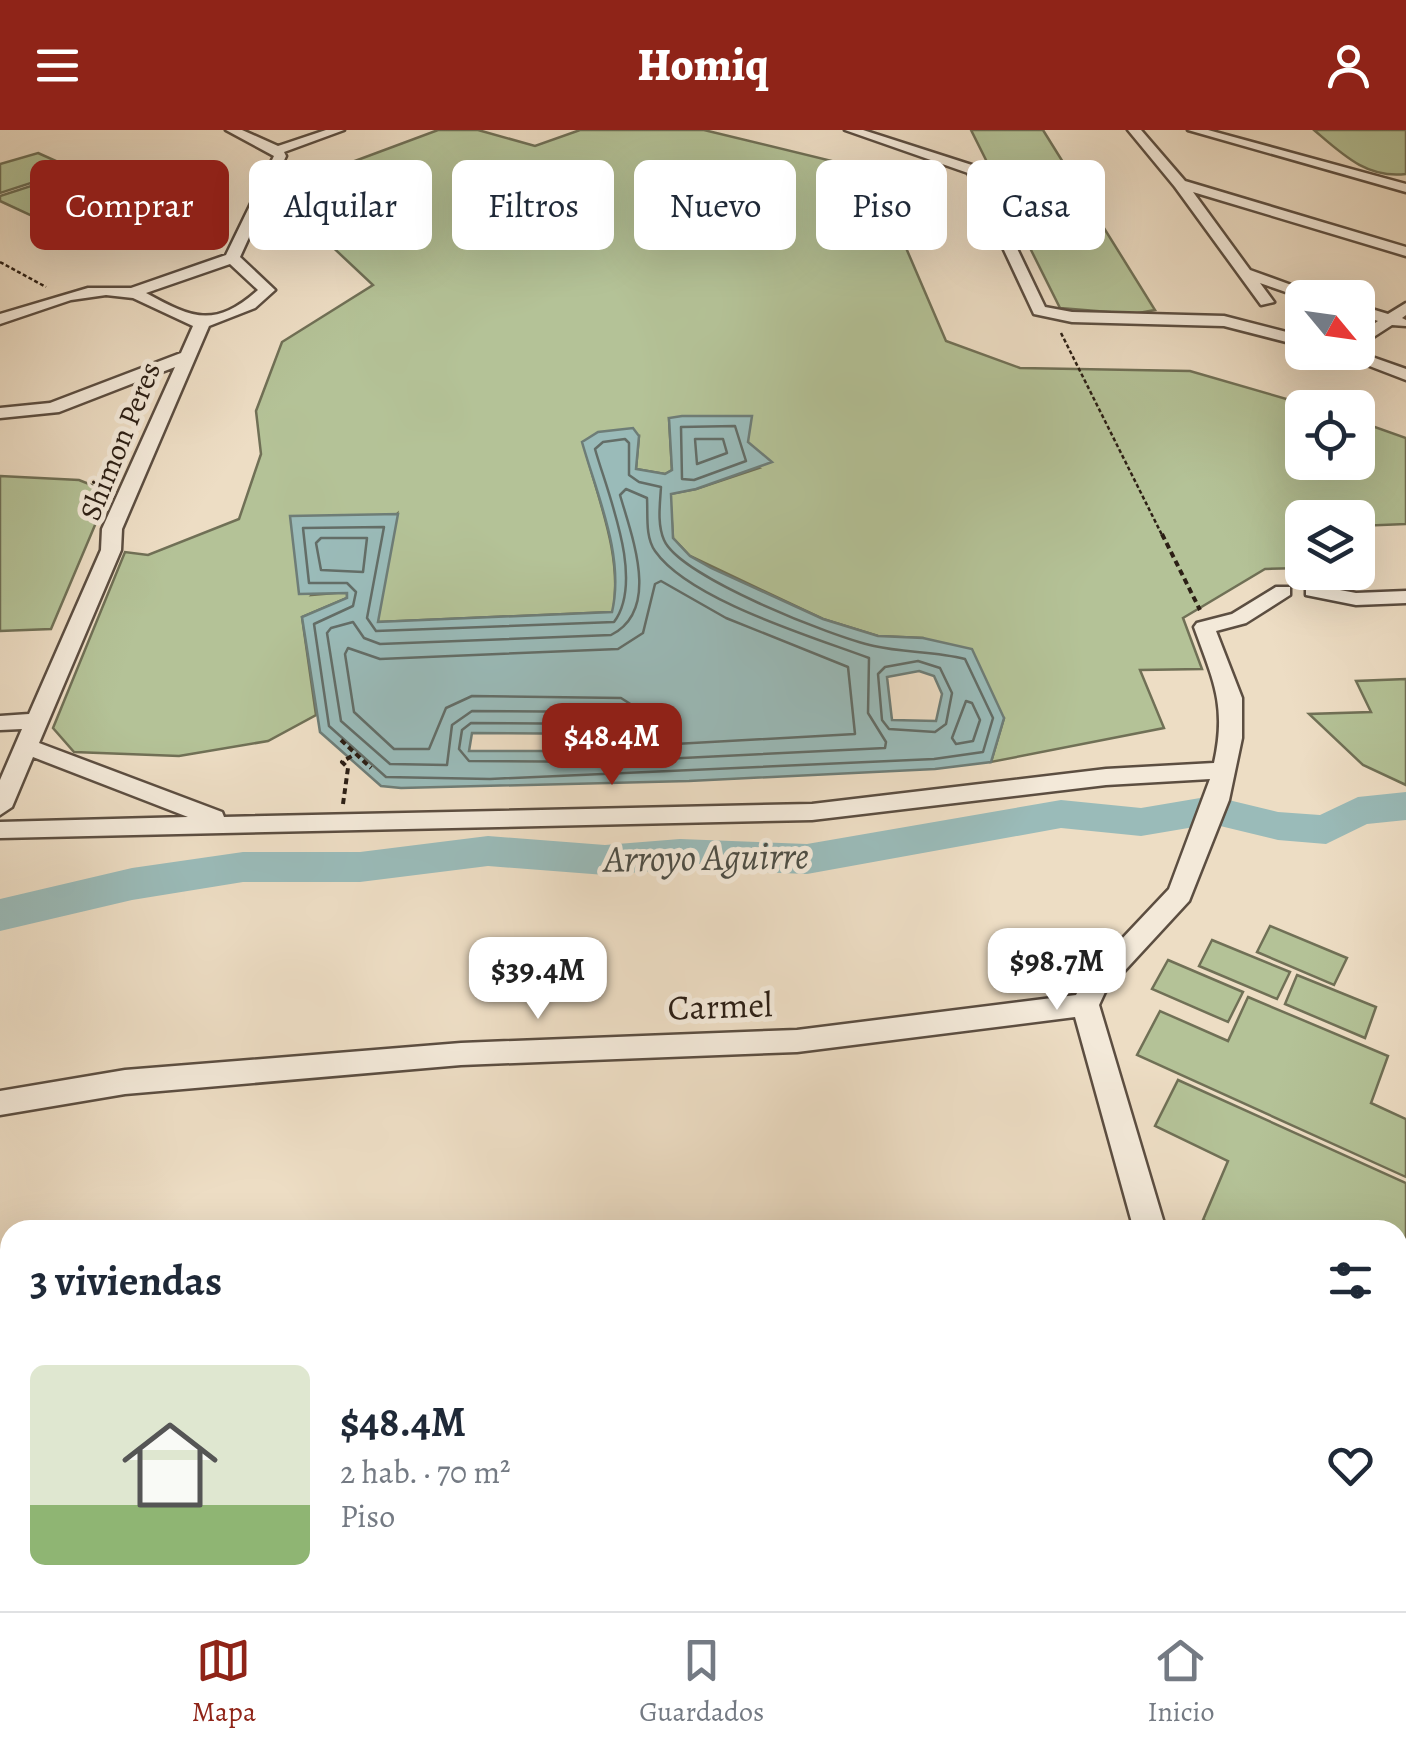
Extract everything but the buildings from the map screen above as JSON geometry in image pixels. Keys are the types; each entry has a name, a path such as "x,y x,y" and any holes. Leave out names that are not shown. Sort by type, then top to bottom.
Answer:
{"street":[{"path":"0,319 64,296 133,292 232,258 280,156 277,150 232,130"},
{"path":"277,150 338,130"},
{"path":"851,130 973,170 1040,311 1052,315 1224,320 1285,336"},
{"path":"1134,130 1180,184 1266,302"},
{"path":"1194,130 1406,188"},
{"path":"1232,130 1259,148"},
{"path":"1180,184 1406,252"},
{"path":"133,292 190,323 202,324 265,295 267,290 262,282 232,258"},
{"path":"1244,274 1285,287"},
{"path":"1375,334 1398,322 1406,308"},
{"name":"Shimon Peres","path":"0,807 111,550 112,529 202,324"},
{"path":"0,413 53,408 186,357"},
{"path":"1375,364 1406,375"},
{"path":"1147,1220 1085,1005 1095,985 1180,894 1217,800 1231,738 1231,698 1204,627 1239,619 1283,591 1297,596 1312,592 1356,598 1406,596"},
{"path":"0,722 37,722"},
{"path":"26,746 223,822"},
{"path":"0,830 223,822 812,812 1106,776 1224,770"},
{"name":"Carmel","path":"0,1103 125,1082 461,1054 797,1040 1085,1005"}],"path":[{"path":"0,262 64,296"},
{"path":"1052,315 1190,591 1204,627"},
{"path":"341,740 370,768"},
{"path":"341,820 348,768 342,762 355,754"}],"green space":[{"path":"438,130 478,130 535,146 580,130 704,130 828,160 816,160 816,250 907,250 946,341 1020,368 1190,371 1285,399 1285,480 1375,480 1375,427 1406,438 1406,524 1375,525 1375,500 1285,500 1285,568 1265,569 1183,618 1202,669 1140,670 1164,728 991,762 1004,718 923,638 878,636 823,619 690,556 673,538 670,494 759,468 669,419 672,470 665,474 636,469 639,436 583,442 612,548 613,612 377,622 397,514 312,595 347,592 347,598 302,617 316,715 268,741 179,756 74,752 53,728 125,552 148,555 239,519 261,454 256,411 282,342 373,285 336,250 432,250 432,160 357,160"},
{"path":"971,130 1043,130 1062,160 986,160"},
{"path":"1314,130 1406,130 1406,174 1367,169"},
{"path":"38,153 54,160 30,160 30,183 0,193 0,164"},
{"path":"30,186 30,215 0,201 0,196"},
{"path":"1105,230 1155,310 1133,314 1060,308 1031,250 1105,250"},
{"path":"0,476 79,480 109,492 51,629 0,631"},
{"path":"1406,679 1406,785 1363,765 1309,714 1371,712 1356,681"},
{"path":"1270,926 1347,958 1334,985 1257,952"},
{"path":"1212,940 1290,972 1277,999 1199,966"},
{"path":"1168,960 1243,992 1228,1022 1152,989"},
{"path":"1297,975 1376,1007 1365,1038 1285,1004"},
{"path":"1248,997 1388,1056 1371,1103 1406,1119 1406,1177 1137,1055 1160,1011 1228,1041"},
{"path":"1178,1080 1406,1183 1406,1220 1203,1220 1228,1161 1155,1126"}],"water":[{"path":"752,416 748,442 772,462 671,494 673,538 690,556 711,568 823,619 878,636 923,638 972,649 1004,718 991,762 935,769 689,781 401,788 381,786 320,732 302,617 347,598 347,593 299,594 290,516 398,514 378,622 612,612 612,548 582,442 598,432 633,428 639,436 636,469 665,474 672,470 669,418","holes":["919,671 934,676 942,694 936,721 892,720 887,677","472,733 613,734 616,751 469,751"]}],"waterway":[{"name":"Arroyo Aguirre","path":"0,915 132,884 243,867 360,867 488,851 605,860 680,854 807,859 1061,814 1141,822 1212,810 1278,826 1326,830 1358,811 1406,806"}]}
